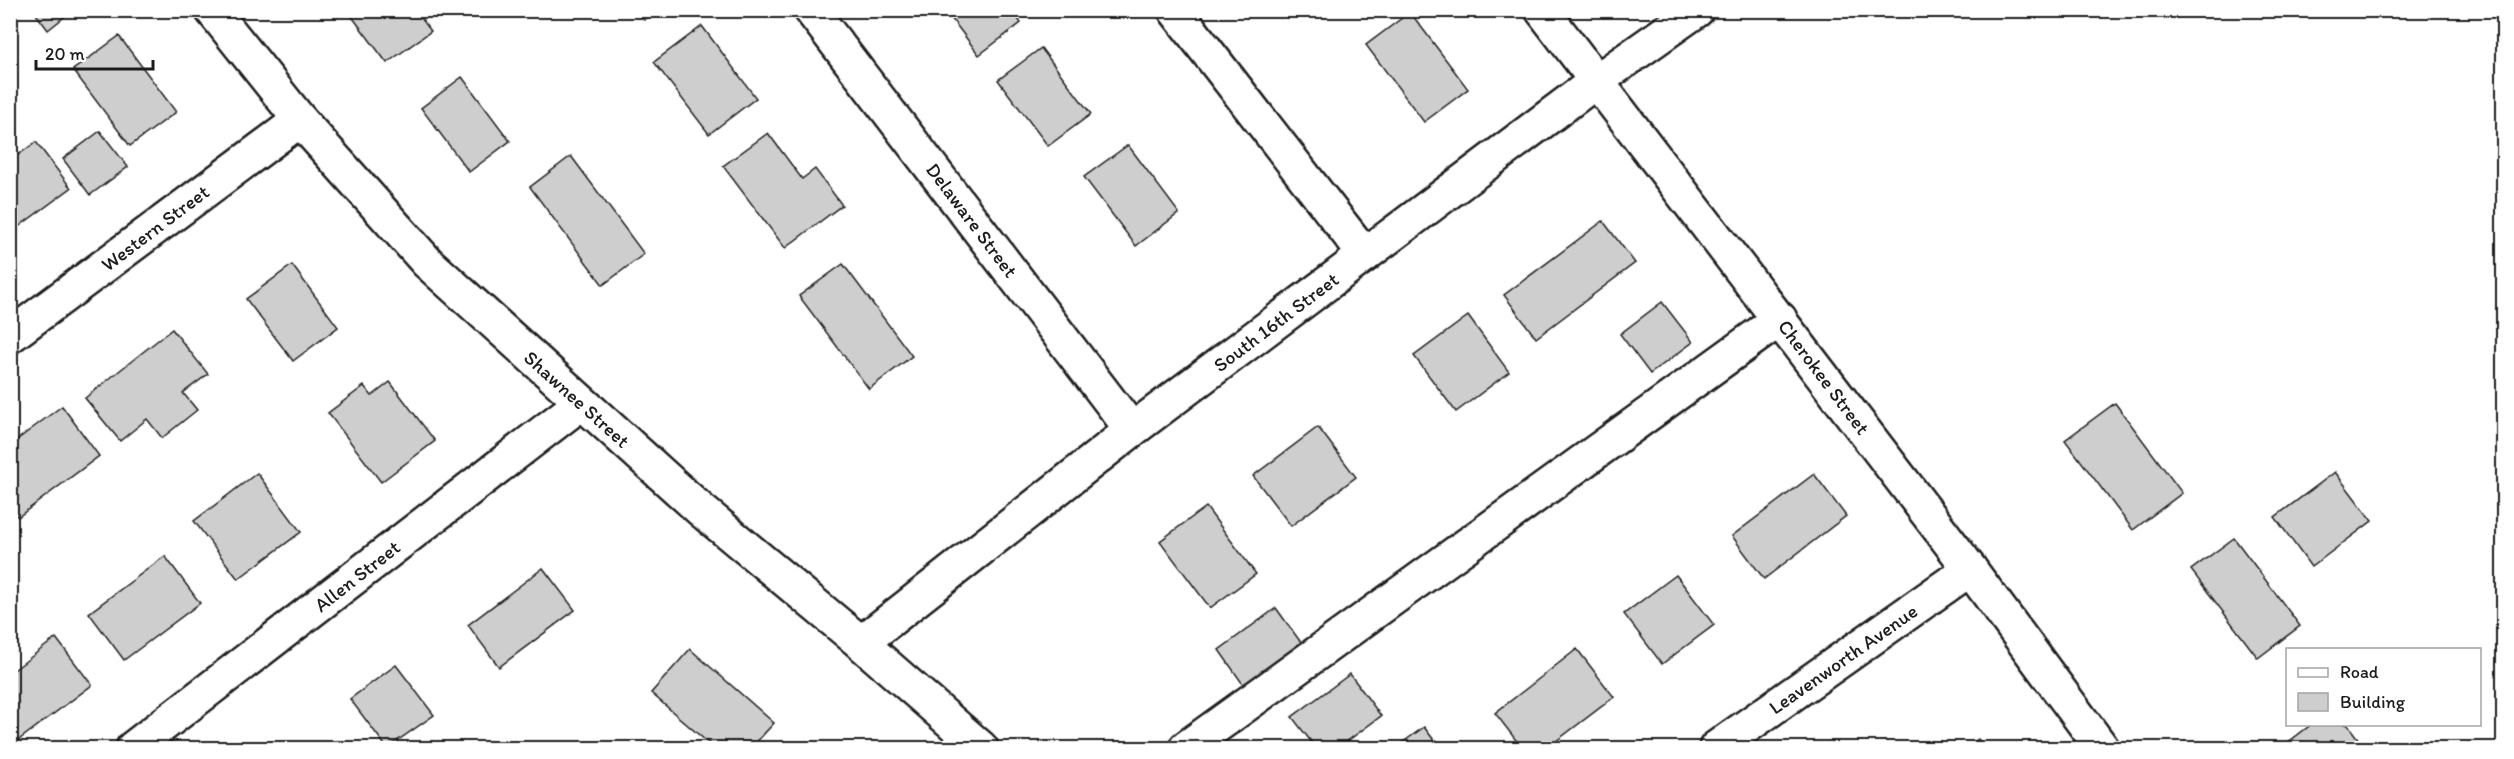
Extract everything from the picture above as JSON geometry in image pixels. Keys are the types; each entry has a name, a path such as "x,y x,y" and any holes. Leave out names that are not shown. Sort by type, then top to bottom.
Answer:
{"street":[{"name":"Shawnee Street","path":"212,10 300,120 427,262 701,510 861,643 981,748"},
{"name":"Delaware Street","path":"811,10 1132,430"},
{"path":"1175,10 1365,255"},
{"name":"Cherokee Street","path":"1542,10 1970,569 2102,748"},
{"name":"South 16th Street","path":"861,643 1132,430 1595,82 1697,10"},
{"name":"Western Street","path":"10,336 300,120"},
{"path":"1186,748 1780,319"},
{"name":"Allen Street","path":"133,748 581,403"},
{"name":"Leavenworth Avenue","path":"1716,748 1970,569"}],"building":[{"path":"33,10 73,10 48,30"},
{"path":"347,10 415,10 431,31 387,63"},
{"path":"636,10 657,10 644,20"},
{"path":"945,10 1012,10 1021,23 979,55"},
{"path":"1410,12 1468,89 1424,122 1366,45"},
{"path":"702,26 756,98 709,134 654,62"},
{"path":"119,36 176,112 130,146 73,70"},
{"path":"1041,48 1091,114 1048,146 998,80"},
{"path":"462,77 510,141 469,172 421,108"},
{"path":"100,131 128,167 90,195 63,159"},
{"path":"768,133 802,179 815,169 842,205 785,248 723,166"},
{"path":"36,142 71,188 10,233 10,161"},
{"path":"1128,145 1179,213 1136,246 1084,177"},
{"path":"571,156 644,254 603,285 530,187"},
{"path":"1603,221 1635,263 1536,338 1504,295"},
{"path":"843,264 912,356 869,389 799,296"},
{"path":"292,265 338,327 293,361 246,299"},
{"path":"1662,302 1693,342 1650,374 1620,334"},
{"path":"1468,316 1509,372 1456,412 1414,356"},
{"path":"172,329 208,374 183,393 197,410 162,438 147,419 120,441 85,398"},
{"path":"390,382 435,441 381,482 328,413 364,386 372,396"},
{"path":"2115,403 2182,493 2133,530 2065,440"},
{"path":"62,406 99,456 18,517 10,507 10,445"},
{"path":"1318,427 1356,477 1291,526 1253,476"},
{"path":"2335,472 2372,521 2311,567 2275,517"},
{"path":"257,473 301,532 238,579 194,521"},
{"path":"1814,474 1846,516 1764,579 1732,536"},
{"path":"1206,507 1256,574 1210,608 1160,541"},
{"path":"2234,538 2300,626 2258,658 2191,570"},
{"path":"165,556 200,603 124,660 89,613"},
{"path":"543,568 575,610 499,667 468,625"},
{"path":"1676,575 1714,625 1662,664 1624,614"},
{"path":"1276,608 1305,648 1247,690 1219,650"},
{"path":"56,638 92,685 16,742 10,734 10,673"},
{"path":"690,649 774,723 751,748 714,748 651,693"},
{"path":"1577,649 1614,697 1547,748 1522,748 1495,713"},
{"path":"396,665 434,715 387,748 350,699"},
{"path":"1350,674 1381,716 1338,748 1316,748 1292,717"},
{"path":"2309,726 2348,726 2365,748 2291,748 2287,743"},
{"path":"1424,727 1440,748 1395,748"},
{"path":"1978,739 1985,748 1965,748"}]}
